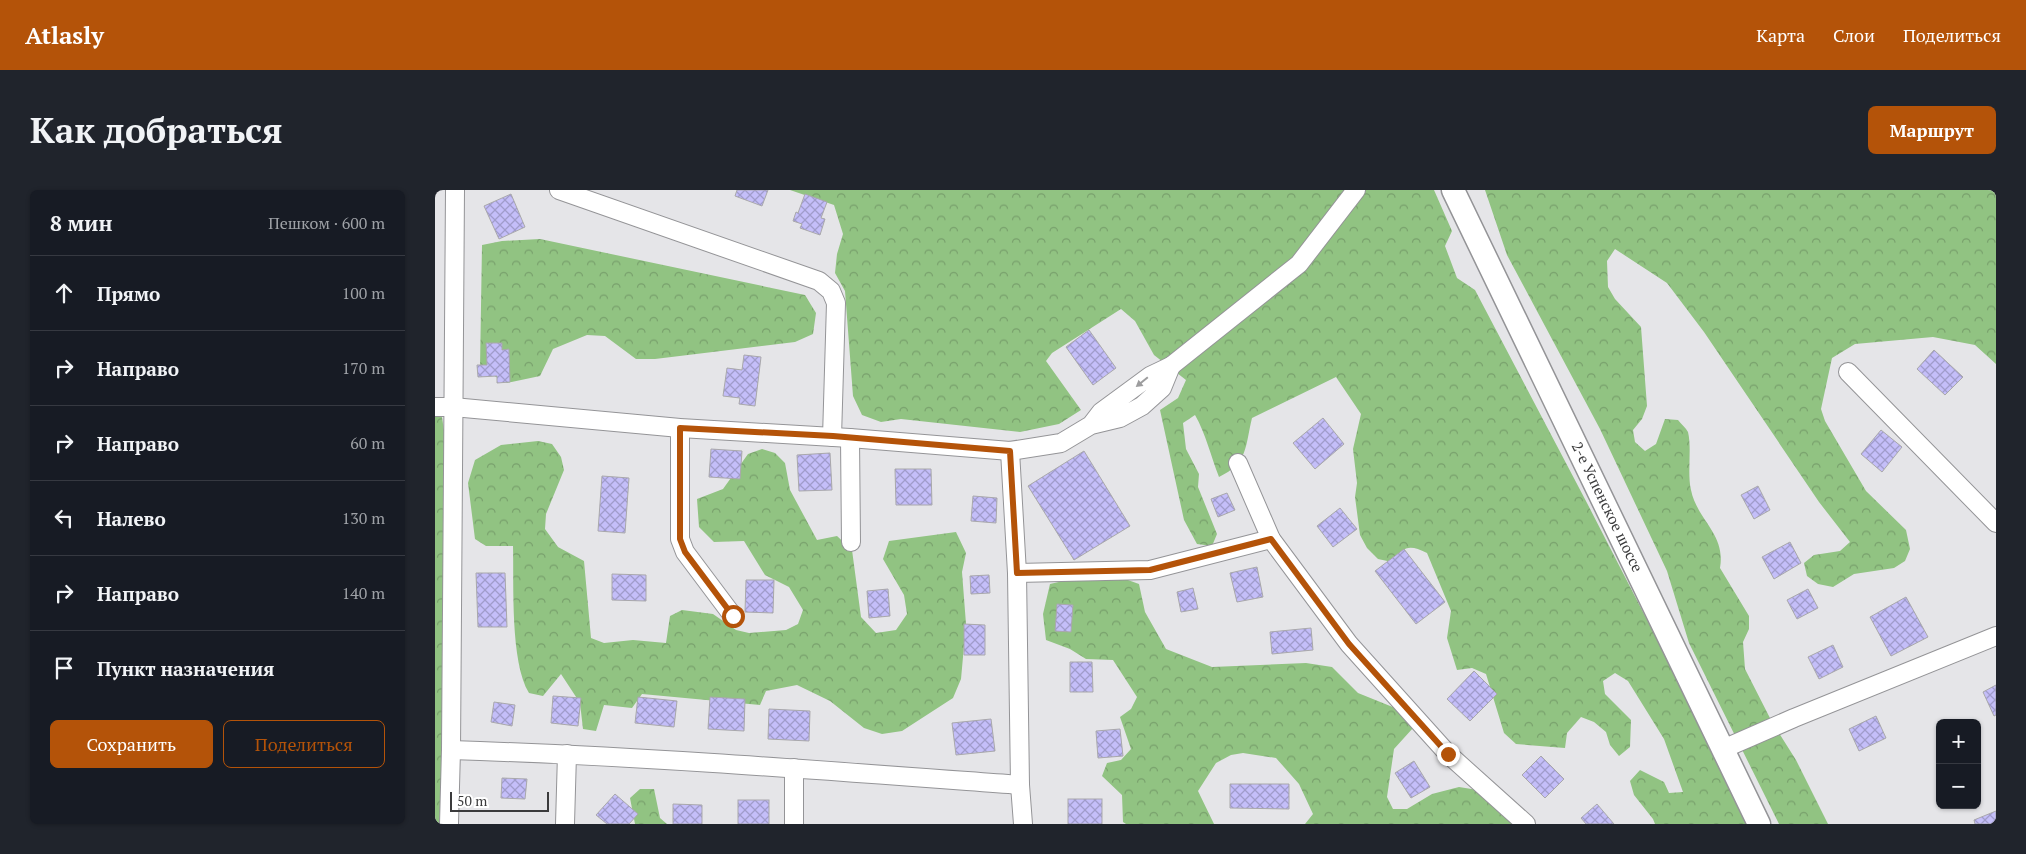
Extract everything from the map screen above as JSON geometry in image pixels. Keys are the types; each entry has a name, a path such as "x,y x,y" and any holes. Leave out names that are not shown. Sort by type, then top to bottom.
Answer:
{"main road":[{"name":"2-е Успенское шоссе","path":"1453,190 1759,824"}],"street":[{"path":"449,824 455,190"},
{"path":"559,190 819,281 831,291 836,303 841,437 851,542"},
{"path":"435,407 680,428 841,437 1010,451 1061,443 1091,425 1120,418 1142,406 1162,388 1171,366 1299,264 1355,190"},
{"path":"1848,372 1996,523"},
{"path":"680,428 680,539 685,552 733,616"},
{"path":"1010,451 1017,573 1020,785 1023,824"},
{"path":"1238,463 1271,539 1349,644 1448,754 1526,824"},
{"path":"1017,573 1150,570 1271,539"},
{"path":"1723,749 1793,718 1996,636"},
{"path":"451,750 567,754 794,768 1020,785"},
{"path":"565,824 567,754"},
{"path":"794,768 794,824"}],"green space":[{"path":"790,190 1434,190 1452,231 1445,246 1457,278 1475,290 1752,824 1655,824 1634,795 1630,781 1640,770 1664,782 1669,793 1683,792 1664,739 1628,681 1615,673 1603,681 1605,694 1631,720 1630,747 1619,756 1610,745 1606,732 1594,722 1581,717 1567,733 1565,748 1516,744 1504,733 1486,674 1472,668 1457,670 1447,638 1451,611 1427,553 1416,548 1407,548 1392,562 1378,559 1367,548 1360,535 1355,497 1357,483 1353,449 1361,414 1336,377 1252,418 1244,453 1235,466 1219,477 1195,415 1183,423 1186,449 1199,474 1198,487 1217,534 1212,546 1197,544 1184,520 1160,410 1178,398 1186,380 1154,355 1135,321 1121,309 1052,353 1046,361 1081,410 1059,424 1020,432 901,419 881,422 862,415 853,396 845,291 835,273 837,254 843,234 834,205"},
{"path":"1485,190 1996,190 1996,364 1975,345 1933,337 1855,344 1832,358 1821,409 1825,421 1866,491 1906,530 1910,549 1905,561 1894,568 1854,574 1833,587 1818,584 1807,576 1804,563 1814,555 1840,551 1850,542 1819,502 1704,332 1667,283 1615,249 1607,261 1608,287 1615,299 1641,327 1647,406 1642,419 1633,430 1635,442 1645,451 1656,444 1665,419 1678,420 1688,432 1690,445 1689,476 1694,501 1719,546 1721,556 1720,568 1749,616 1749,629 1743,642 1745,669 1772,722 1796,760 1828,824 1779,824 1689,643 1667,571 1600,429 1507,255"},
{"path":"540,239 805,295 816,313 813,334 795,342 655,359 636,359 605,336 587,335 553,349 540,376 507,383 480,368 482,245 502,241"},
{"path":"435,416 442,417 445,437 442,786 439,824 435,824"},
{"path":"538,441 552,444 561,457 564,470 546,514 545,529 558,547 584,561 591,638 604,643 633,640 666,643 670,616 682,610 713,614 736,630 749,633 786,630 798,624 803,610 789,587 765,575 744,541 714,542 699,527 697,499 723,489 748,454 762,449 775,453 785,463 790,490 817,540 837,536 852,550 861,617 876,633 896,630 907,614 904,595 883,559 889,541 956,532 966,553 962,572 966,624 961,679 953,698 902,731 882,734 864,728 830,701 797,685 766,691 760,705 642,694 632,708 604,705 596,731 583,729 580,703 561,674 543,696 529,693 523,679 514,622 513,546 486,546 475,539 468,483 475,460 501,445"},
{"path":"1125,579 1139,584 1145,612 1166,649 1212,667 1306,663 1332,667 1358,693 1410,714 1413,728 1394,749 1387,797 1393,809 1407,809 1432,794 1459,787 1490,792 1518,824 1305,824 1313,814 1299,784 1276,758 1243,753 1231,755 1216,763 1198,791 1214,824 1126,824 1123,822 1122,795 1102,776 1107,763 1121,760 1131,749 1120,717 1131,709 1137,697 1113,660 1086,659 1070,649 1046,640 1043,614 1050,584 1063,581"},
{"path":"640,789 654,789 660,818 667,824 635,824 630,798"}],"building":[{"path":"737,190 768,190 762,206 735,196"},
{"path":"511,194 525,227 499,239 484,206"},
{"path":"805,194 827,202 821,218 825,219 820,235 800,228 802,224 793,221"},
{"path":"1089,330 1116,368 1093,385 1066,347"},
{"path":"486,343 502,343 502,350 509,349 510,382 497,383 497,376 478,377 477,365 487,365"},
{"path":"1934,350 1963,377 1945,395 1917,369"},
{"path":"744,355 761,357 755,406 739,404 740,398 723,396 727,368 742,370"},
{"path":"1323,418 1344,444 1315,469 1293,443"},
{"path":"1881,430 1902,447 1882,472 1861,454"},
{"path":"711,449 742,451 740,479 709,477"},
{"path":"1084,451 1130,526 1074,560 1028,486"},
{"path":"830,453 832,490 799,491 797,455"},
{"path":"895,469 931,469 932,505 896,505"},
{"path":"602,476 629,478 625,533 598,531"},
{"path":"1758,486 1770,510 1754,519 1741,495"},
{"path":"1227,493 1235,510 1218,517 1211,499"},
{"path":"973,496 997,498 996,523 971,521"},
{"path":"1340,508 1357,529 1333,547 1317,526"},
{"path":"1790,542 1801,563 1774,579 1762,557"},
{"path":"1404,549 1445,602 1416,624 1375,571"},
{"path":"1257,567 1263,597 1237,602 1230,573"},
{"path":"476,573 505,573 507,627 478,627"},
{"path":"612,574 646,575 646,601 612,600"},
{"path":"989,575 990,593 971,594 970,576"},
{"path":"746,580 774,580 773,613 745,612"},
{"path":"1193,588 1198,609 1181,612 1177,592"},
{"path":"888,589 890,616 869,618 867,591"},
{"path":"1808,589 1818,608 1797,619 1787,600"},
{"path":"1906,597 1928,637 1891,656 1870,617"},
{"path":"1057,604 1073,605 1071,632 1055,631"},
{"path":"964,624 985,625 985,655 964,655"},
{"path":"1311,628 1313,650 1272,654 1270,632"},
{"path":"1833,645 1843,667 1819,679 1808,657"},
{"path":"1070,662 1092,662 1093,692 1070,692"},
{"path":"1474,671 1497,694 1470,721 1447,699"},
{"path":"1996,685 1996,715 1994,716 1983,692"},
{"path":"553,696 581,698 578,726 551,723"},
{"path":"638,697 677,701 674,727 635,723"},
{"path":"710,697 745,699 744,731 708,729"},
{"path":"494,702 515,705 512,726 491,722"},
{"path":"769,709 810,711 809,741 768,739"},
{"path":"1876,716 1886,738 1859,751 1849,729"},
{"path":"991,719 995,751 956,755 952,723"},
{"path":"1120,729 1123,756 1098,758 1096,731"},
{"path":"1541,756 1564,779 1545,798 1522,775"},
{"path":"1414,761 1430,787 1411,798 1395,773"},
{"path":"502,778 527,779 525,799 501,798"},
{"path":"1230,784 1289,784 1289,809 1230,808"},
{"path":"615,794 638,814 629,824 607,824 596,815"},
{"path":"1068,799 1102,799 1102,824 1068,824"},
{"path":"738,800 769,800 769,824 738,824"},
{"path":"673,804 702,805 702,824 673,824"},
{"path":"1597,804 1614,824 1586,824 1581,818"},
{"path":"1996,811 1996,824 1975,824 1974,820"}],"route":[{"path":"733,616 685,552 680,539 680,428 833,436 1010,451 1017,573 1150,570 1271,539 1349,644 1448,754"}]}
